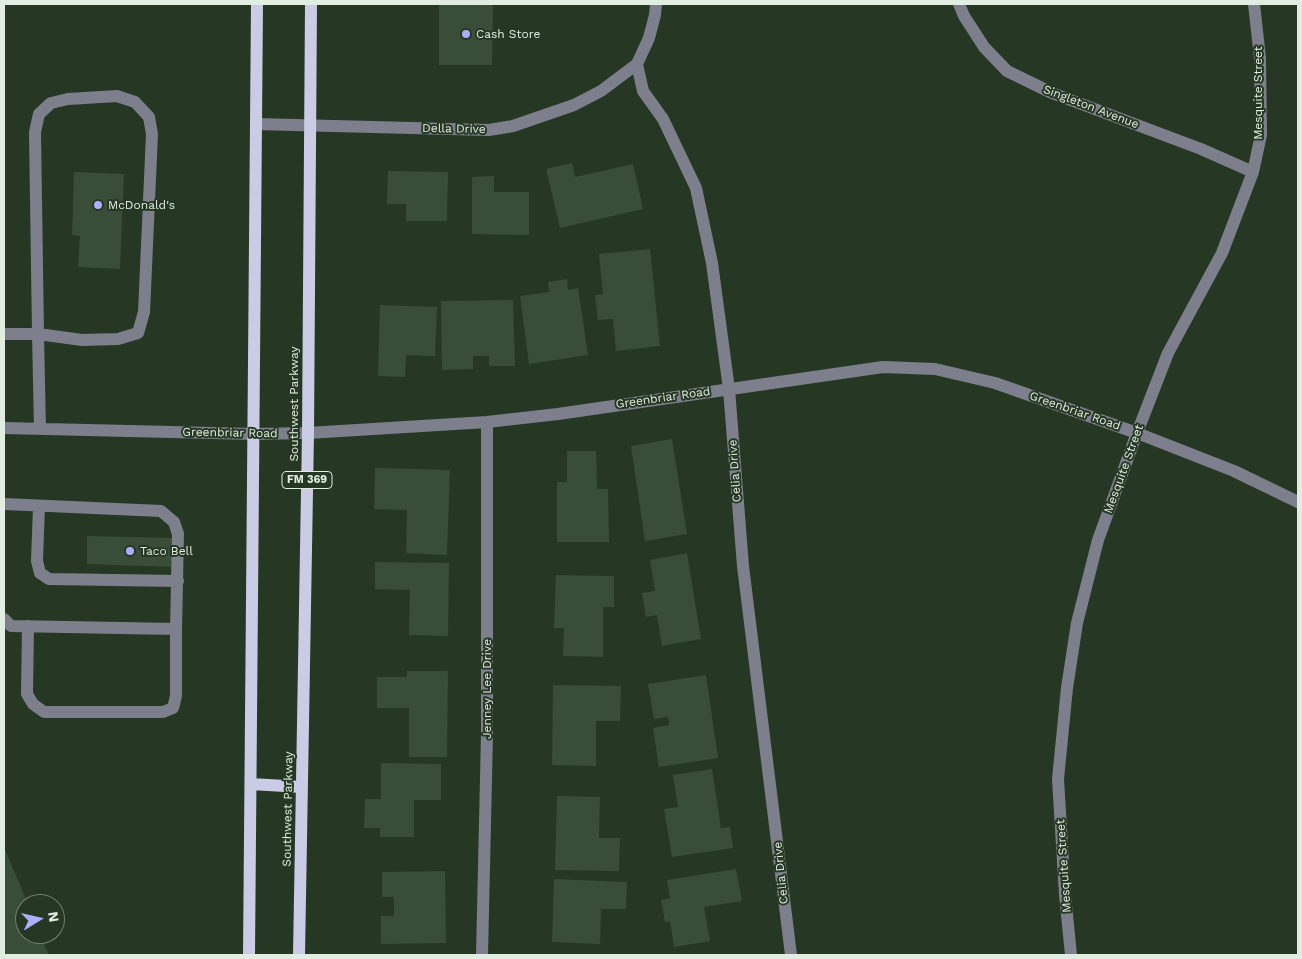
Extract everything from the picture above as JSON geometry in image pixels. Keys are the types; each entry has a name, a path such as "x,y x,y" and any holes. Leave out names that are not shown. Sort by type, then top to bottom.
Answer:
{"main road":[{"path":"250,955 257,4"},
{"name":"Southwest Parkway","path":"299,955 308,433 311,4"},
{"path":"251,784 302,787"}],"street":[{"path":"637,64 649,38 656,4"},
{"name":"Singleton Avenue","path":"959,4 964,16 984,47 1007,71 1052,94 1201,149 1253,172"},
{"name":"Mesquite Street","path":"1071,955 1065,895 1058,779 1067,688 1077,623 1098,540 1168,353 1222,253 1253,172 1261,135 1260,58 1254,4"},
{"name":"Della Drive","path":"256,124 489,130 513,126 574,105 601,91 637,64"},
{"name":"Celia Drive","path":"637,64 643,90 662,119 696,188 712,263 729,388 743,566 790,955"},
{"path":"4,334 38,334 91,340 118,339 138,333 144,312 152,134 149,116 135,102 117,96 68,98 51,103 39,114 35,132 38,334 40,429"},
{"name":"Greenbriar Road","path":"4,428 254,434 308,433 487,422 558,414 882,367 935,370 995,383 1137,433 1234,471 1298,502"},
{"name":"Jenney Lee Drive","path":"482,955 487,734 487,422"},
{"path":"4,504 162,511 174,522 178,534 178,581 176,696 173,708 163,712 44,712 33,704 27,694 28,626"},
{"path":"39,506 37,561 40,573 50,579 178,581"},
{"path":"4,619 11,626 176,630"}],"building":[{"name":"Cash Store","path":"439,4 493,4 492,65 439,65"},
{"path":"572,163 575,177 633,164 643,209 560,228 546,169"},
{"path":"388,171 448,172 447,221 406,221 406,204 387,204"},
{"name":"McDonald's","path":"74,172 124,174 120,269 78,267 80,236 72,235"},
{"path":"494,176 494,192 529,192 529,235 472,234 472,177"},
{"path":"650,249 660,346 616,351 613,319 598,320 595,295 603,294 599,254"},
{"path":"567,279 568,290 578,288 588,355 529,364 520,296 549,292 548,282"},
{"path":"513,300 515,366 489,366 489,356 473,356 473,369 442,370 441,301"},
{"path":"380,305 437,307 435,356 406,355 405,377 378,376"},
{"path":"672,439 687,534 645,541 631,446"},
{"path":"567,451 596,451 597,489 608,489 609,542 557,542 557,482 567,482"},
{"path":"375,468 450,470 447,555 406,553 407,510 374,509"},
{"name":"Taco Bell","path":"87,536 173,538 172,567 87,564"},
{"path":"687,553 701,639 662,646 657,615 646,617 642,593 655,591 650,560"},
{"path":"375,562 449,563 448,636 409,635 410,590 375,589"},
{"path":"556,575 614,576 614,607 603,607 603,657 563,656 564,628 554,628"},
{"path":"407,671 448,671 447,757 409,757 409,708 377,708 377,677 407,677"},
{"path":"706,675 718,758 659,767 653,728 669,725 668,717 654,719 648,684"},
{"path":"553,685 621,686 620,721 596,721 596,766 552,765"},
{"path":"381,763 441,764 441,800 414,800 414,837 380,837 380,828 364,828 365,799 381,799"},
{"path":"712,769 721,828 730,827 733,848 672,857 664,809 678,807 673,775"},
{"path":"557,796 600,797 599,838 620,838 619,871 555,870"},
{"path":"4,847 24,894 15,894 15,944 44,944 49,955 4,955"},
{"path":"736,869 742,901 704,907 710,941 674,947 670,921 665,922 661,900 670,898 667,880"},
{"path":"445,871 446,943 381,944 381,916 394,916 394,897 382,897 382,872"},
{"path":"554,879 627,882 626,909 601,909 600,944 552,942"}],"place":[{"name":"Cash Store","path":"466,34"},
{"name":"McDonald's","path":"98,205"},
{"name":"Taco Bell","path":"130,551"}]}
